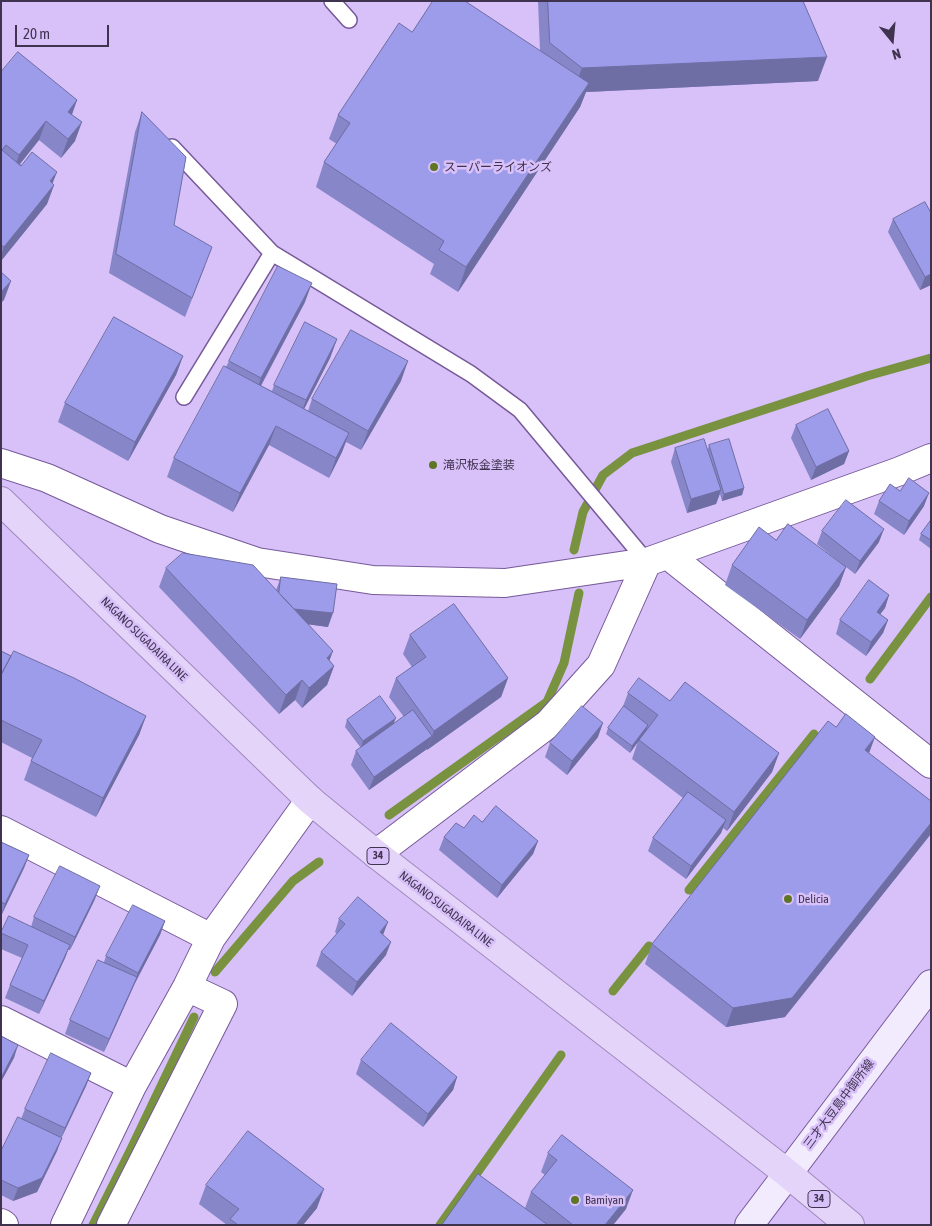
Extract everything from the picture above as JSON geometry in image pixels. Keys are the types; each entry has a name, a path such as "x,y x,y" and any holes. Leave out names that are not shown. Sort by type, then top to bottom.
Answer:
{"main road":[{"name":"NAGANO SUGADAIRA LINE","path":"1,502 310,800 376,854 787,1173 850,1225"},
{"name":"三才大豆島中御所線","path":"749,1225 929,990"}],"street":[{"path":"1,463 47,478 160,529 257,562 373,580 504,583 657,559 931,458"},
{"path":"657,559 931,764"},
{"path":"376,854 548,724 601,665 657,559"},
{"path":"65,1225 132,1086 187,987 210,938 310,800"},
{"path":"1,830 210,938"},
{"path":"110,1225 223,1004 187,987"},
{"path":"1,1020 132,1086"}],"lane":[{"path":"332,1 349,20"},
{"path":"160,134 272,253 471,374 520,410 606,512 657,559"},
{"path":"184,397 272,253"}],"building":[{"name":"スーパーライオンズ","path":"433,1 465,1 589,83 466,267 439,250 444,241 324,162 350,123 338,115 399,23 412,32"},
{"path":"548,1 803,1 827,57 582,68 550,43"},
{"path":"18,52 77,100 68,112 82,122 68,139 46,121 19,155 6,145 2,150 21,166 32,152 57,172 50,181 54,185 4,247 1,245 1,72"},
{"path":"142,112 186,157 174,225 212,247 192,298 116,254"},
{"path":"925,202 931,213 931,274 925,277 893,219"},
{"path":"278,266 312,283 261,378 229,361"},
{"path":"1,272 11,281 1,292"},
{"path":"114,317 183,356 135,442 65,403"},
{"path":"305,322 337,339 306,400 274,385"},
{"path":"351,330 408,361 368,431 312,399"},
{"path":"224,366 349,433 336,458 276,426 240,493 174,458"},
{"path":"828,409 849,451 816,467 796,425"},
{"path":"704,439 721,490 691,499 675,448"},
{"path":"729,439 744,488 724,494 709,445"},
{"path":"909,478 929,493 909,521 879,501 890,484 900,491"},
{"path":"846,500 884,529 860,561 822,531"},
{"path":"931,520 931,540 921,534"},
{"path":"788,524 846,567 807,620 732,565 759,527 776,540"},
{"path":"183,553 253,565 333,651 327,658 334,666 309,688 302,680 286,695 166,568"},
{"path":"281,577 337,584 333,613 294,609 279,593"},
{"path":"869,580 889,595 877,612 888,620 871,642 840,620"},
{"path":"454,604 508,678 434,731 396,678 426,657 410,635"},
{"path":"1,651 11,656 1,675"},
{"path":"14,651 74,678 146,716 103,798 31,761 42,740 1,720 1,675"},
{"path":"639,678 670,701 685,682 779,753 734,812 639,740 658,715 628,693"},
{"path":"380,696 396,718 363,741 347,720"},
{"path":"582,706 603,723 572,761 550,743"},
{"path":"624,706 648,725 632,746 608,728"},
{"path":"413,710 432,736 374,777 356,751"},
{"name":"Delicia","path":"846,714 875,737 865,750 931,801 931,823 792,998 733,1008 652,944 828,721 836,727"},
{"path":"688,792 726,820 691,866 653,838"},
{"path":"496,806 538,841 502,885 444,837 456,823 464,828 474,815 482,822"},
{"path":"1,842 29,855 5,904 1,902"},
{"path":"60,866 100,886 75,937 34,917"},
{"path":"358,897 388,922 380,932 391,942 357,982 321,952 345,924 339,919"},
{"path":"133,905 165,921 138,973 106,956"},
{"path":"9,916 70,945 44,1001 10,985 28,945 1,933"},
{"path":"98,960 137,977 109,1039 70,1020"},
{"path":"391,1023 457,1077 428,1114 361,1060"},
{"path":"1,1036 18,1045 1,1078"},
{"path":"51,1053 91,1073 65,1128 25,1109"},
{"path":"18,1117 62,1138 42,1178 18,1188 1,1180 1,1151"},
{"path":"248,1131 324,1189 296,1225 238,1225 230,1219 239,1209 206,1185"},
{"path":"562,1135 633,1190 605,1225 573,1225 531,1192 557,1160 548,1153"},
{"path":"478,1174 548,1225 442,1225"}],"waterway":[{"path":"574,550 583,512 603,475 632,453 867,376 931,358"},
{"path":"389,815 547,702 564,663 579,593"},
{"path":"870,679 931,597"},
{"path":"689,890 814,734"},
{"path":"215,972 293,881 319,862"},
{"path":"613,991 649,946"},
{"path":"93,1225 194,1017"},
{"path":"440,1225 561,1055"}],"place":[{"name":"スーパーライオンズ","path":"434,167"},
{"name":"滝沢板金塗装","path":"433,465"},
{"name":"Delicia","path":"788,899"},
{"name":"Bamiyan","path":"575,1200"}]}
